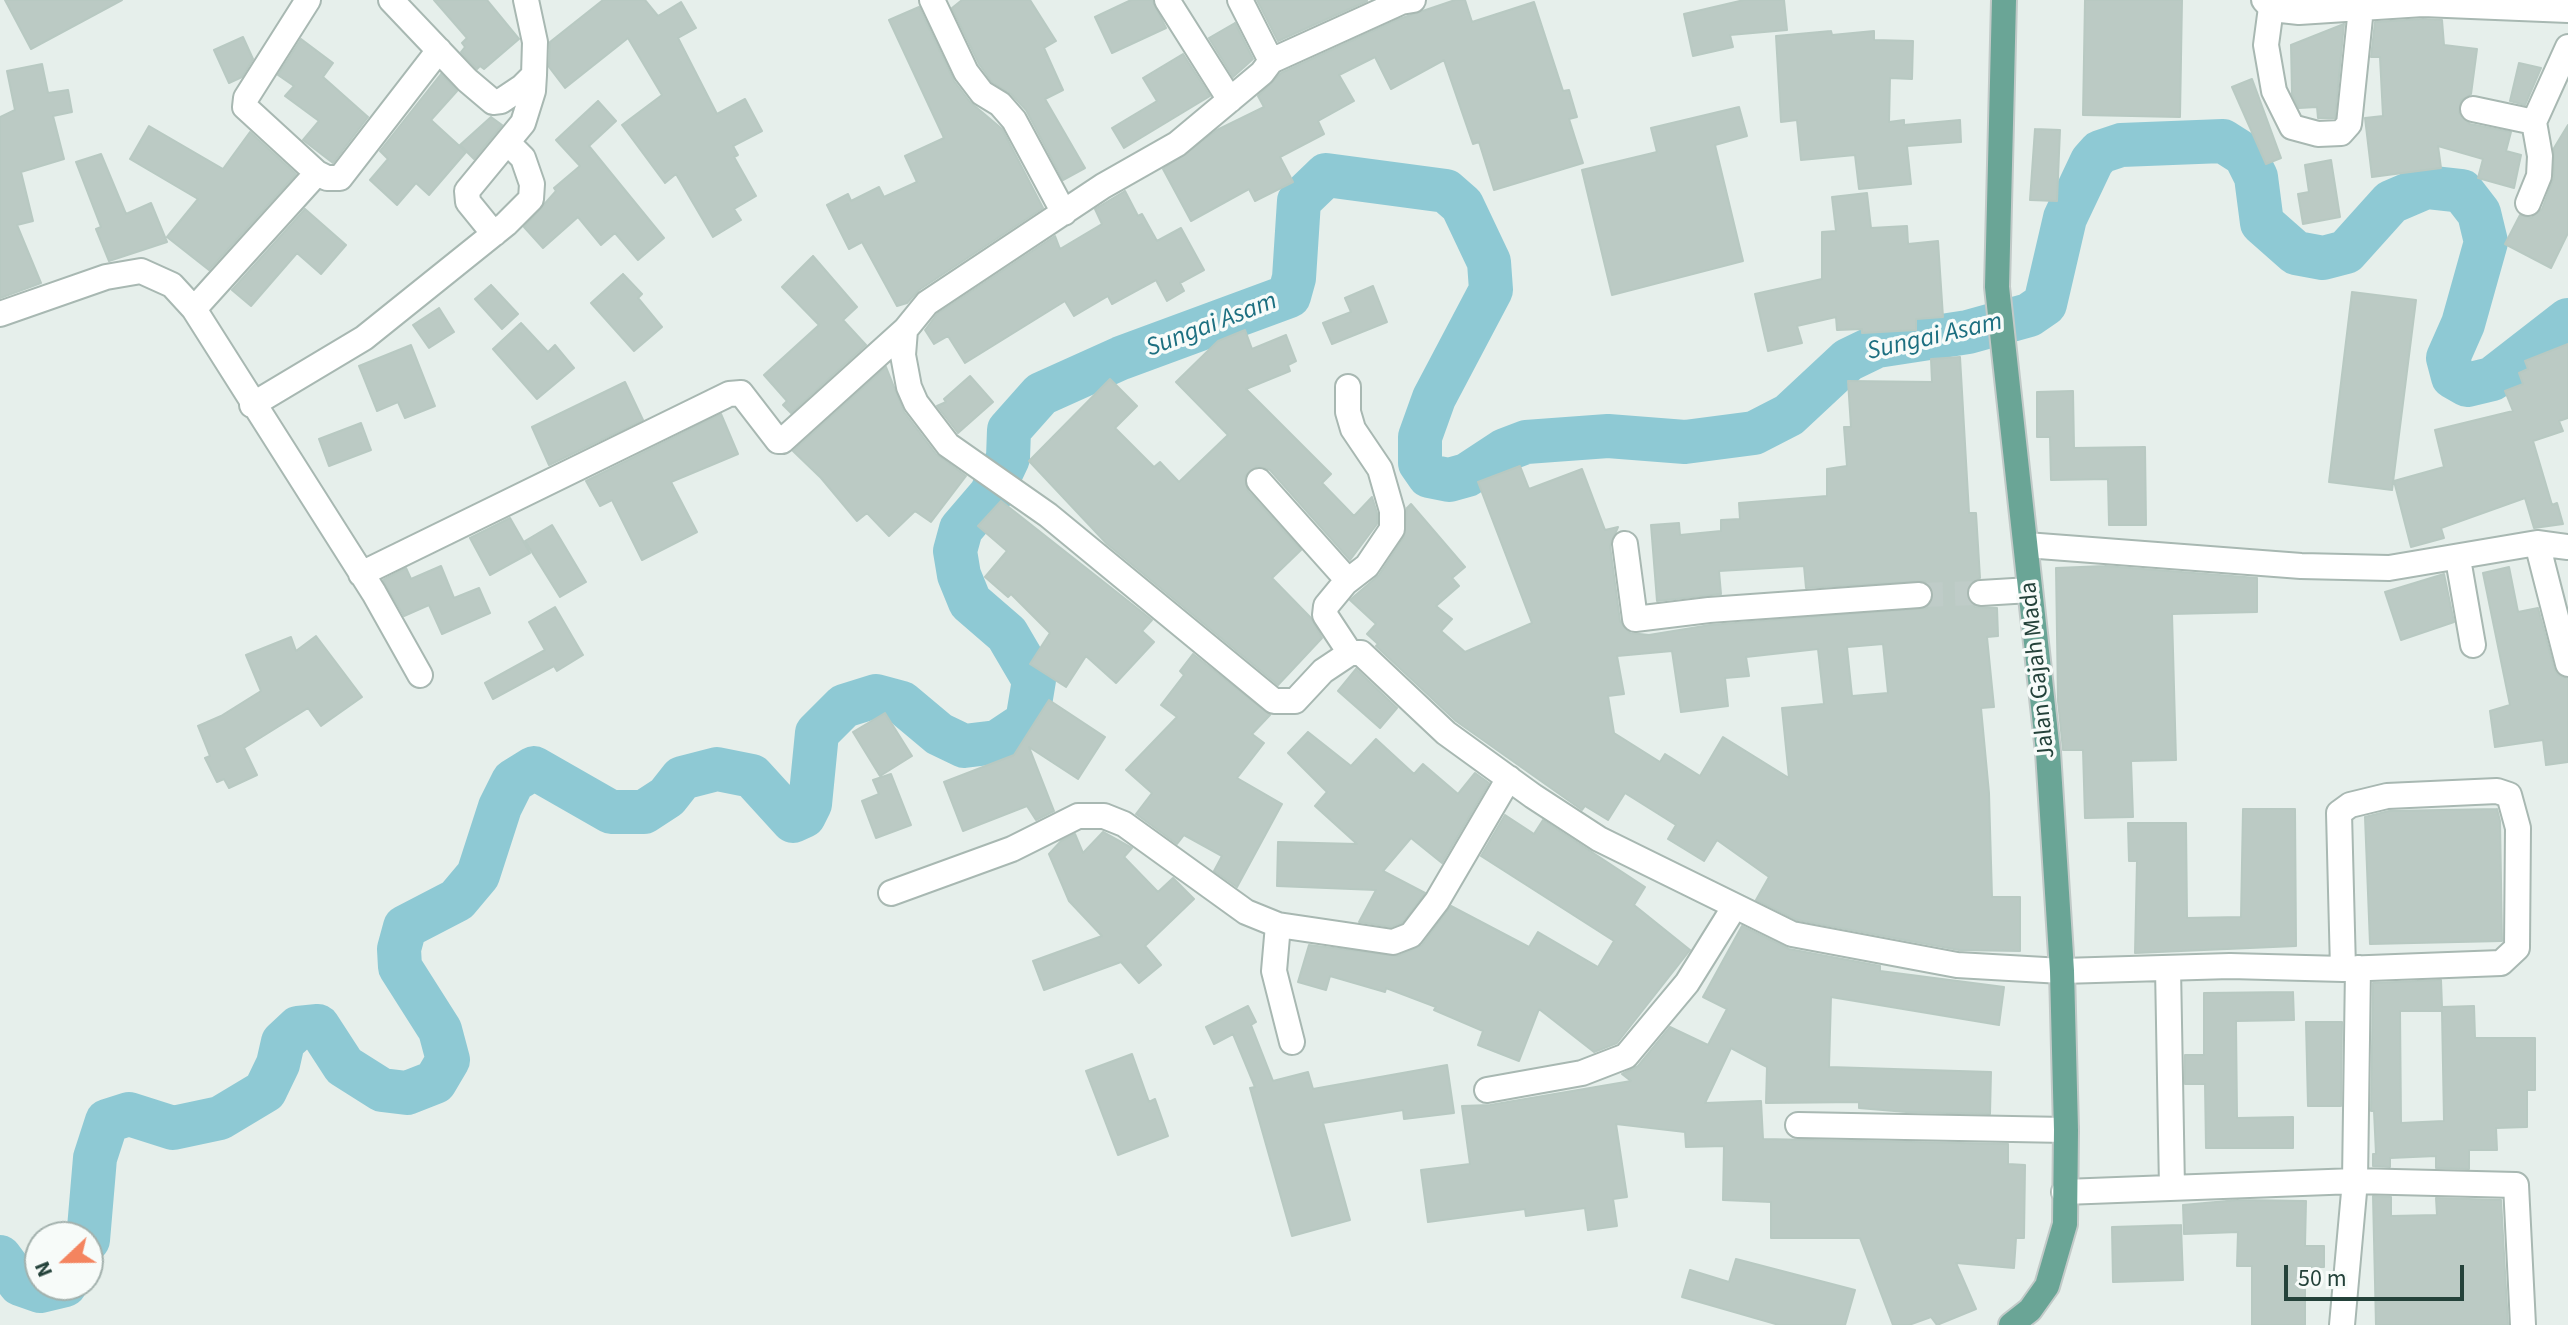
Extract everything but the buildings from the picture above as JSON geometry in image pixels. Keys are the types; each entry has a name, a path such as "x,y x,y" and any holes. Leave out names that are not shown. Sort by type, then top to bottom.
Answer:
{"main road":[{"name":"Jalan Gajah Mada","path":"2004,0 1997,287 2048,752 2062,971 2066,1130 2065,1224 2047,1286 2030,1310 2011,1325"}],"street":[{"path":"308,0 246,98 245,107 317,173 327,178 340,178 439,50"},
{"path":"391,0 493,102 501,101 534,75"},
{"path":"494,234 468,202 467,191 509,144 529,107 535,42 526,0"},
{"path":"932,0 966,72 982,93 1000,104 1014,120 1064,213"},
{"path":"1167,0 1230,100"},
{"path":"1240,0 1271,61"},
{"path":"361,574 729,394 741,393 782,441 905,330 927,303 1064,213 1177,144 1271,61 1401,2 1413,0"},
{"path":"2361,8 2349,124 2341,133 2299,132 2286,121 2269,69 2266,45 2269,3 2299,12 2361,8 2423,4 2568,10"},
{"path":"2528,203 2539,176 2534,122 2568,47"},
{"path":"2473,109 2534,122"},
{"path":"252,405 364,338 494,234 531,199 532,184 528,169 509,144"},
{"path":"194,309 317,173"},
{"path":"0,314 106,277 141,271 172,285 194,309 361,574 420,675"},
{"path":"905,330 903,355 916,403 948,445 976,467 1015,489 1274,701 1295,701 1323,671 1350,653 1361,653 1446,733 1599,839 1792,934 1957,965 2062,971 2350,969 2501,963 2510,958 2517,948 2518,828 2509,795 2497,791 2387,796 2350,805 2339,813 2350,969 2355,1181 2342,1325"},
{"path":"1348,387 1348,412 1353,429 1380,469 1392,511 1392,529 1367,566 1345,583 1326,606 1325,615 1350,653"},
{"path":"1259,481 1343,575 1345,583"},
{"path":"2026,545 2301,566 2389,568 2458,559 2537,543 2568,547"},
{"path":"2537,543 2568,664"},
{"path":"1625,544 1635,619 1709,610 1919,595"},
{"path":"2458,559 2473,645"},
{"path":"1981,593 2030,590"},
{"path":"891,893 1012,849 1078,816 1104,816 1124,824 1246,912 1278,925 1393,942 1411,935 1454,873 1509,778"},
{"path":"1487,1090 1582,1073 1626,1056 1687,983 1735,906"},
{"path":"1278,925 1274,971 1292,1042"},
{"path":"2168,968 2172,1188"},
{"path":"1798,1125 2066,1130"},
{"path":"2064,1192 2355,1181 2516,1185 2523,1325"}],"waterway":[{"name":"Sungai Asam","path":"90,1221 95,1158 107,1121 129,1114 173,1128 220,1118 265,1091 278,1064 283,1042 298,1028 318,1026 344,1066 382,1090 407,1093 435,1082 448,1060 440,1030 400,967 399,949 405,927 457,900 478,875 500,807 513,781 534,768 611,812 644,812 667,797 682,778 717,769 752,776 793,821 804,816 810,804 817,733 844,706 876,696 902,703 939,734 964,746 997,742 1027,722 1034,680 1007,634 970,602 959,575 955,551 961,529 991,494 1008,458 1009,430 1041,394 1121,358 1289,296 1294,278 1299,201 1326,175 1446,191 1462,205 1489,262 1491,290 1434,398 1420,437 1420,463 1429,476 1449,480 1467,475 1505,450 1526,442 1608,436 1685,442 1754,433 1789,415 1848,360 1877,346 1968,332 2029,315 2045,304 2065,218 2092,161 2100,152 2121,145 2223,141 2245,155 2256,177 2262,223 2296,253 2323,258 2346,252 2391,202 2426,187 2462,191 2479,213 2486,242 2463,324 2448,358 2453,377 2467,385 2492,379 2568,320"},
{"name":"Sungai Asam","path":"0,1257 24,1285"}],"tunnel":[{"path":"1919,595 1981,593"}]}
